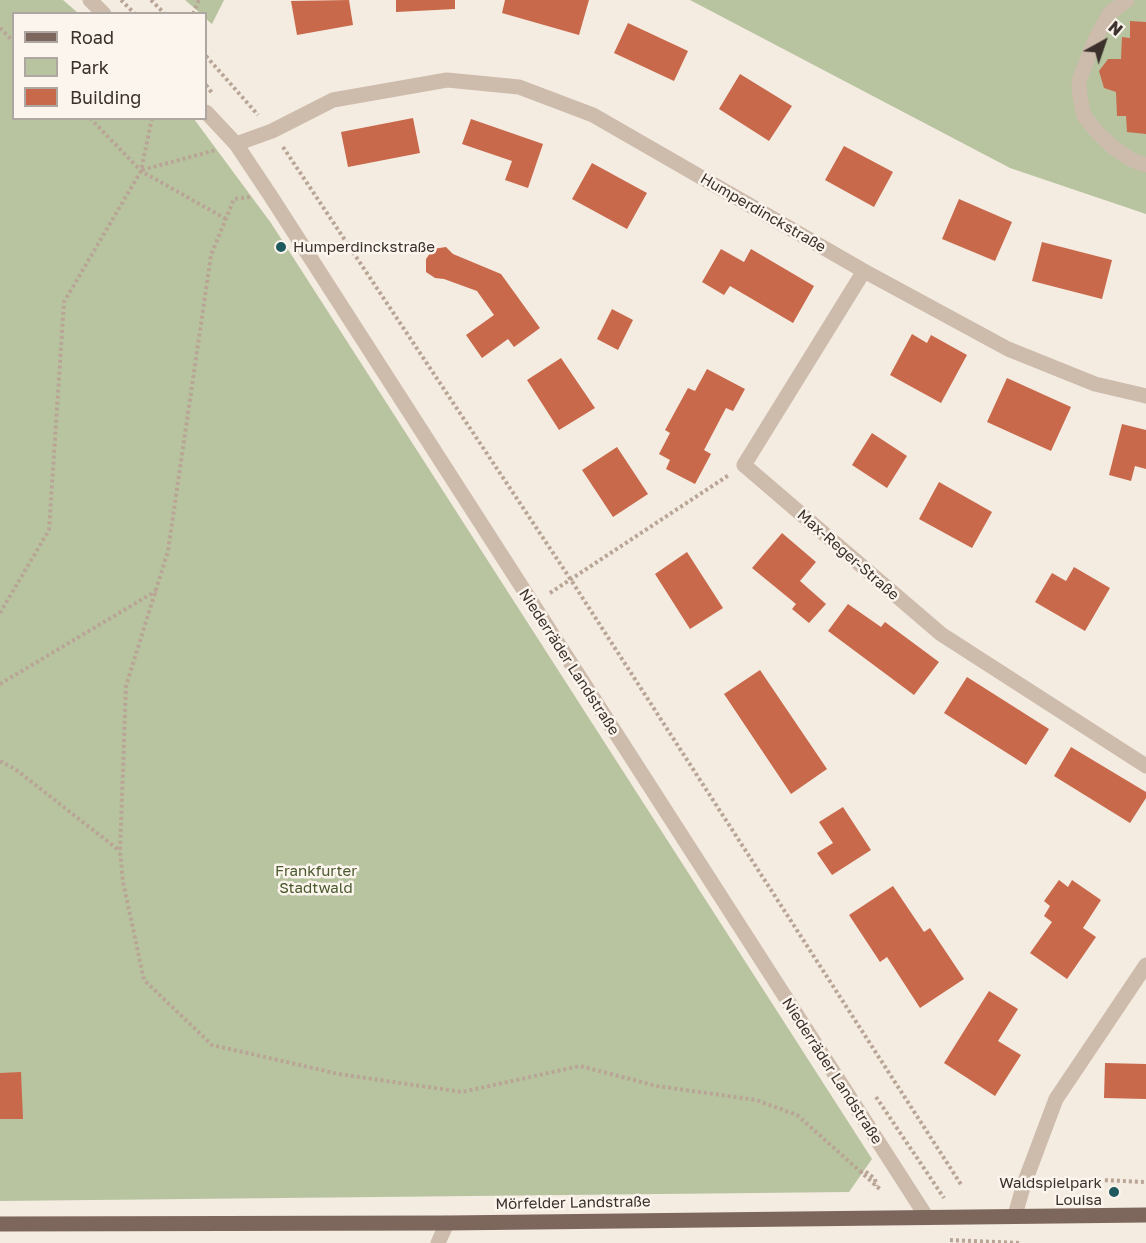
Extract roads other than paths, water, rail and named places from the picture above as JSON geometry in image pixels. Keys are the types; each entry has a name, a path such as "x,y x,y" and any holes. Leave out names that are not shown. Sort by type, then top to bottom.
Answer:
{"main road":[{"name":"Mörfelder Landstraße","path":"0,1224 447,1223 1146,1215"}],"street":[{"path":"90,0 102,12"},
{"path":"1127,0 1109,14 1095,40 1079,81 1080,97 1084,116 1097,132 1114,148 1132,160 1146,165"},
{"name":"Humperdinckstraße","path":"237,144 272,130 333,100 447,80 519,87 593,115 864,271 1008,349 1095,384 1146,396"},
{"name":"Niederräder Landstraße","path":"207,113 237,144 926,1216"},
{"name":"Max-Reger-Straße","path":"864,271 744,465 941,634 1146,766"},
{"path":"1015,1215 1056,1099 1146,964"},
{"path":"438,1243 447,1223"}],"place":[{"name":"Humperdinckstraße","path":"281,247"},
{"name":"Waldspielpark Louisa","path":"1114,1192"}],"park label":[{"name":"Frankfurter Stadtwald","path":"316,880"}]}
